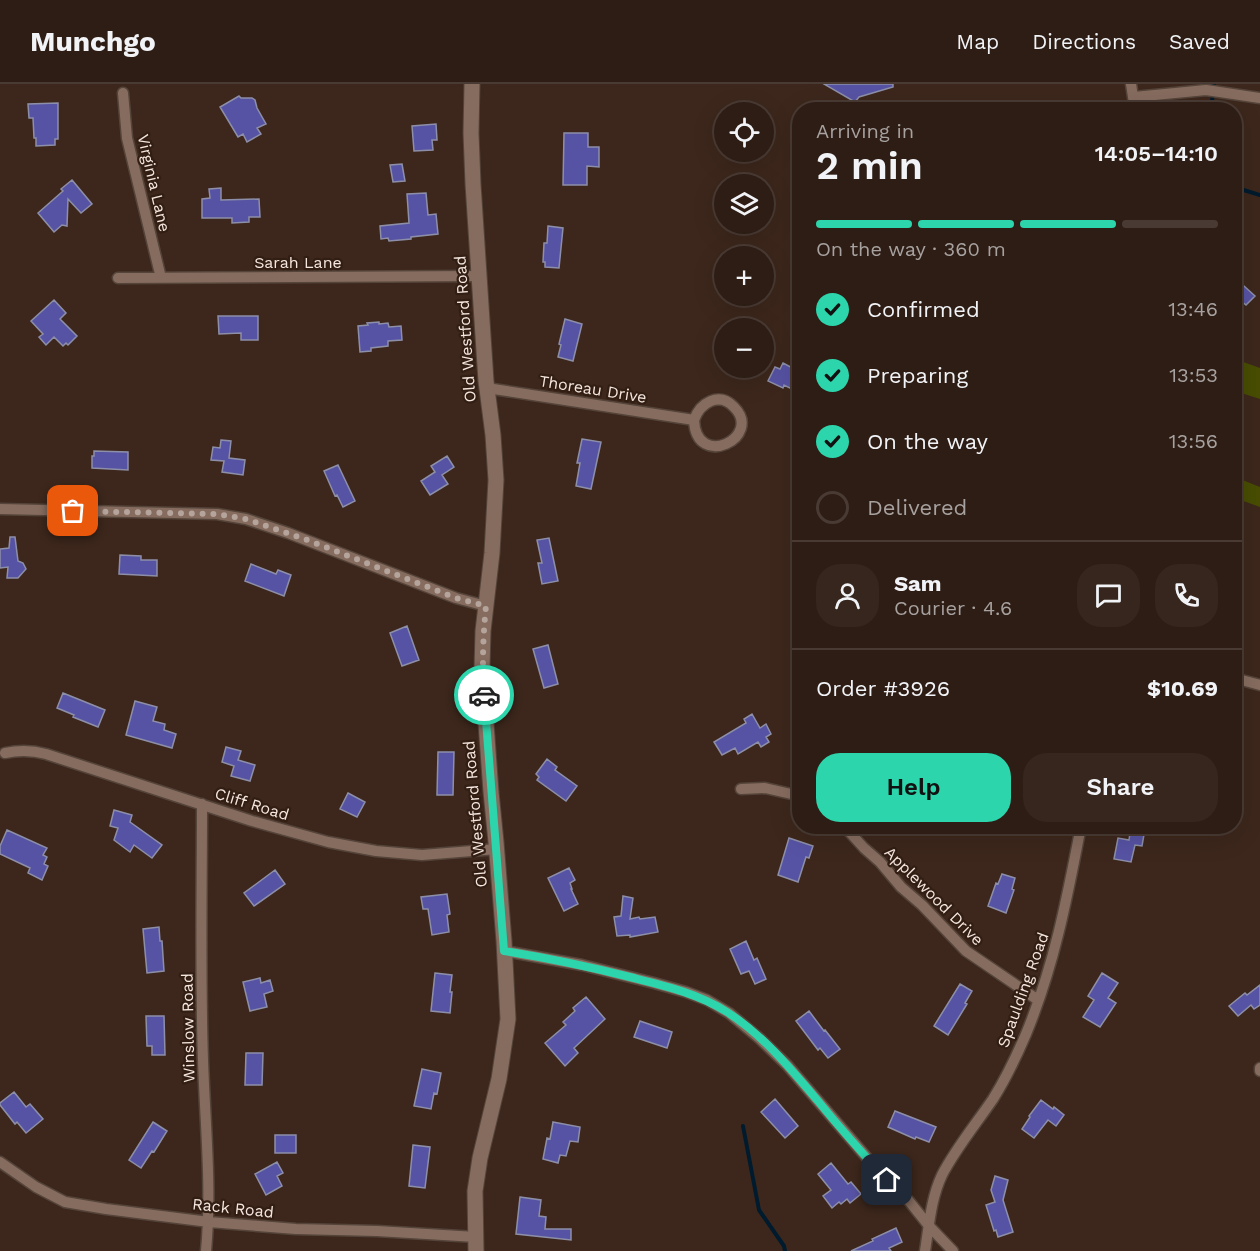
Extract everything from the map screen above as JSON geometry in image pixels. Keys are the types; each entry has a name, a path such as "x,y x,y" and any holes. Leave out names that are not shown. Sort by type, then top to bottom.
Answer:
{"main road":[{"name":"Old Westford Road","path":"472,84 473,184 487,388 496,480 482,668 508,1019 499,1079 474,1191 476,1244"}],"street":[{"path":"1131,84 1134,102"},
{"path":"1134,97 1206,90 1260,98"},
{"name":"Virginia Lane","path":"123,93 128,138 160,278"},
{"name":"Sarah Lane","path":"118,278 479,276"},
{"name":"Thoreau Drive","path":"487,388 694,420"},
{"path":"722,400 735,407 741,421 737,435 732,441 717,446 703,441 695,428 694,420 701,407 707,402 722,400"},
{"path":"0,509 217,514 246,519 310,541 456,598 486,606"},
{"path":"1242,680 1260,685"},
{"name":"Cliff Road","path":"5,753 32,750 252,821 328,842 376,851 422,855 497,849"},
{"path":"741,789 765,788 792,794"},
{"name":"Winslow Road","path":"202,804 203,1059 209,1222 207,1251"},
{"name":"Applewood Drive","path":"851,834 966,951 1038,1000"},
{"name":"Spaulding Road","path":"925,1251 933,1203 941,1177 994,1097 1025,1034 1038,1000 1061,928 1079,834"},
{"path":"504,951 582,965 654,983 707,1000 729,1013 788,1065 875,1167 953,1251"},
{"name":"Rack Road","path":"0,1162 36,1187 65,1202 209,1222 296,1229 377,1231 476,1244"}],"shaded area":[{"path":"1242,362 1260,368 1260,399 1242,393"},
{"path":"1242,480 1260,487 1260,507 1242,501"}],"building":[{"path":"824,84 893,84 893,87 859,97 855,102"},
{"path":"239,96 255,100 266,124 257,128 261,134 247,142 243,134 238,137 220,107"},
{"path":"58,103 58,139 55,139 55,145 36,146 33,118 29,118 28,104"},
{"path":"436,124 437,140 432,140 433,150 414,151 412,126"},
{"path":"564,133 588,133 588,147 599,147 599,167 587,166 587,185 563,185"},
{"path":"402,164 405,181 393,182 390,165"},
{"path":"72,180 92,204 81,213 68,199 67,226 62,225 54,232 38,213"},
{"path":"221,188 221,200 259,199 260,217 249,217 249,222 232,223 232,218 202,218 202,199 210,198 209,189"},
{"path":"426,193 428,215 436,214 438,234 389,241 388,238 381,239 380,226 409,223 407,194"},
{"path":"548,226 563,228 559,268 545,267 545,262 543,262"},
{"path":"1242,284 1255,296 1246,305 1242,302"},
{"path":"54,300 66,313 60,319 77,336 68,345 66,343 63,346 54,337 46,345 39,337 43,334 31,321"},
{"path":"218,316 258,316 258,340 241,340 241,333 219,334"},
{"path":"565,319 582,324 573,361 558,357"},
{"path":"379,322 379,324 388,323 389,327 401,326 402,340 388,341 388,346 360,352 358,326"},
{"path":"783,363 792,368 792,389 784,385 783,388 768,381 770,378 774,378 775,367 780,369"},
{"path":"582,439 601,442 591,489 576,486 580,463 577,463"},
{"path":"221,440 231,441 229,458 245,460 243,475 222,472 224,461 211,460 213,447 220,448"},
{"path":"94,451 128,452 128,470 92,468"},
{"path":"447,456 454,467 442,475 448,484 430,495 421,481 435,472 431,466"},
{"path":"338,465 355,501 343,507 337,495 335,496 324,471"},
{"path":"10,537 15,537 18,561 23,563 26,569 18,578 7,578 8,567 0,568 0,549 9,548"},
{"path":"549,538 558,581 542,584 538,563 542,563 537,540"},
{"path":"120,555 141,556 141,560 157,560 157,576 119,574"},
{"path":"251,564 276,574 278,570 291,575 284,596 245,581"},
{"path":"407,626 419,660 402,666 390,633"},
{"path":"548,645 558,684 544,688 533,649"},
{"path":"63,693 105,710 98,727 57,708"},
{"path":"135,701 157,707 153,721 165,724 164,730 176,734 172,748 126,735"},
{"path":"752,714 760,728 766,724 771,734 766,737 769,742 761,747 758,742 738,754 735,748 722,755 714,742 746,723 744,719"},
{"path":"226,747 241,751 238,760 255,765 250,781 231,776 234,766 222,762"},
{"path":"438,752 454,752 453,795 437,795"},
{"path":"547,759 557,767 555,770 577,786 566,801 537,780 539,777 536,774"},
{"path":"348,793 365,802 357,817 340,809"},
{"path":"114,810 132,815 130,822 162,845 152,858 134,845 130,852 114,840 118,828 110,826"},
{"path":"7,830 47,848 43,855 47,857 44,864 48,866 42,880 28,873 30,868 0,854 0,846"},
{"path":"1130,834 1144,834 1142,846 1135,845 1131,862 1114,859 1118,838 1129,840"},
{"path":"789,838 813,846 809,858 806,857 798,882 778,875"},
{"path":"569,868 575,880 570,883 571,889 578,904 564,911 548,878"},
{"path":"275,870 285,884 254,906 244,893"},
{"path":"1002,874 1015,878 1012,889 1014,890 1006,913 988,906 996,883 998,884"},
{"path":"447,894 450,914 447,915 449,932 432,935 428,909 423,909 421,897"},
{"path":"623,896 633,898 630,919 655,917 658,932 630,937 630,935 617,936 614,917 621,916"},
{"path":"159,927 164,971 147,973 143,929"},
{"path":"746,941 754,960 757,958 766,979 755,984 749,971 741,974 730,949"},
{"path":"435,973 452,975 450,1013 431,1011"},
{"path":"1102,973 1118,983 1108,998 1116,1003 1100,1027 1083,1017 1094,1000 1088,996"},
{"path":"260,978 261,983 270,980 273,991 264,994 267,1007 250,1011 243,982"},
{"path":"960,984 972,991 965,1003 967,1004 948,1035 934,1026"},
{"path":"1260,985 1260,1005 1254,1009 1251,1005 1238,1016 1229,1006"},
{"path":"586,997 605,1019 574,1048 578,1053 565,1066 545,1043 566,1025 563,1022 575,1011 573,1008"},
{"path":"809,1011 840,1049 828,1058 820,1048 818,1050 796,1021"},
{"path":"146,1016 164,1016 165,1055 152,1055 152,1046 147,1046"},
{"path":"640,1021 672,1032 667,1048 634,1037"},
{"path":"246,1053 263,1053 262,1085 245,1085"},
{"path":"422,1069 441,1073 431,1109 414,1106"},
{"path":"14,1092 26,1107 30,1104 43,1119 26,1133 17,1122 15,1124 0,1105"},
{"path":"775,1099 798,1126 785,1138 761,1112"},
{"path":"1041,1100 1064,1115 1056,1126 1048,1120 1034,1138 1022,1129"},
{"path":"895,1111 936,1127 929,1142 916,1137 915,1139 888,1127"},
{"path":"153,1122 167,1131 141,1168 129,1160"},
{"path":"553,1122 580,1127 578,1142 570,1141 566,1156 560,1155 558,1163 543,1159"},
{"path":"275,1135 296,1135 296,1153 275,1153"},
{"path":"413,1145 430,1147 425,1188 409,1186"},
{"path":"277,1162 283,1173 277,1176 282,1186 266,1195 255,1174"},
{"path":"831,1163 848,1184 851,1182 861,1194 850,1203 847,1199 832,1208 823,1196 831,1190 818,1174"},
{"path":"995,1176 1008,1180 1003,1200 1013,1232 998,1237 986,1205 995,1202 991,1190"},
{"path":"520,1197 541,1200 539,1216 546,1217 545,1229 571,1229 571,1240 516,1234"},
{"path":"896,1228 902,1242 889,1248 891,1251 851,1251 873,1241 872,1239"}],"waterway":[{"path":"1212,102 1214,84"},
{"path":"1242,189 1260,195"},
{"path":"743,1126 759,1210 784,1246 785,1251"}],"way so far":[{"path":"73,511 217,514 246,519 399,574 456,598 486,606 482,668 484,695"}],"route":[{"path":"484,695 504,951 582,965 654,983 707,1000 729,1013 788,1065 887,1180"}]}
